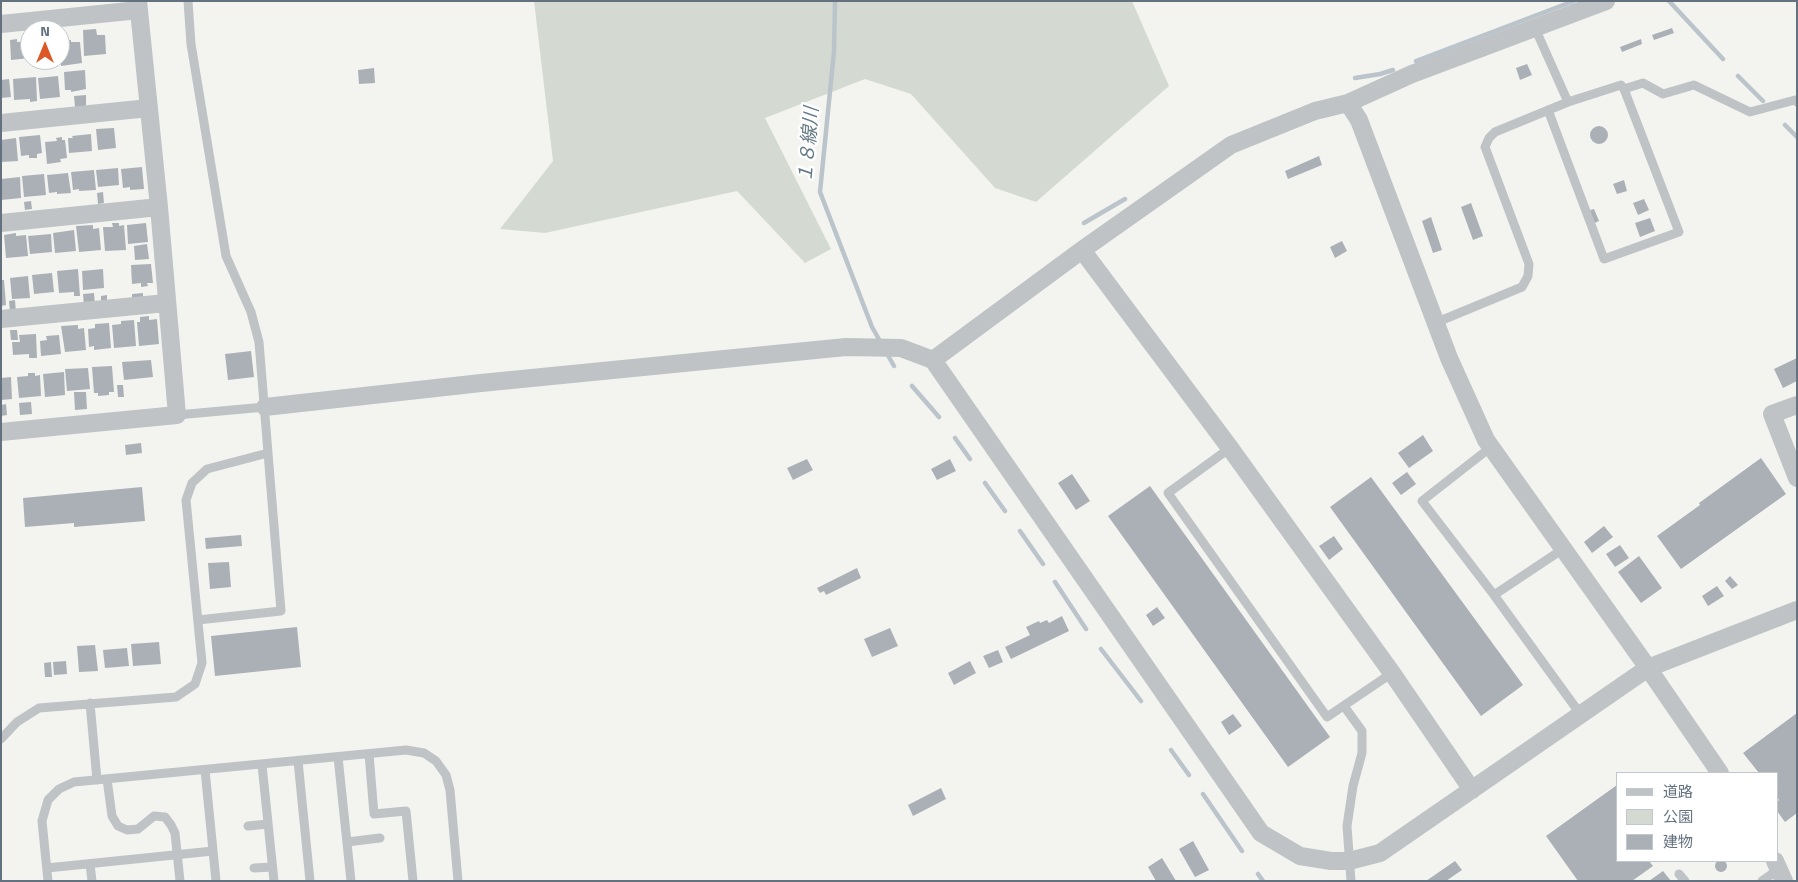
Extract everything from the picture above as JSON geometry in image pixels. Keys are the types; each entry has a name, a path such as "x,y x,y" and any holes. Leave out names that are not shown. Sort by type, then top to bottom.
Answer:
{"street":[{"path":"933,360 1082,250 1231,146 1315,111 1348,103 1412,74 1606,1"},
{"path":"1,24 138,6 178,415 1,432"},
{"path":"1348,103 1359,120 1448,358 1486,440 1719,772"},
{"path":"1,124 149,108"},
{"path":"1,222 159,207"},
{"path":"1082,250 1230,448 1392,673 1472,790"},
{"path":"1,319 166,303"},
{"path":"265,407 481,383 846,347 901,348 933,360 1261,833 1300,856 1331,861 1349,861 1380,853 1648,668 1797,610"},
{"path":"1797,405 1772,414 1797,478"}],"lane":[{"path":"188,1 191,44 226,256 251,312 259,342 281,611 198,620"},
{"path":"1535,28 1568,102"},
{"path":"1624,89 1643,83 1664,94 1694,85 1750,112 1796,101"},
{"path":"1435,322 1522,287 1528,276 1529,264 1485,147 1489,138 1495,132 1548,110 1568,102 1621,85 1679,232 1604,259 1548,110"},
{"path":"178,415 265,407"},
{"path":"1491,447 1422,501 1494,595 1580,715"},
{"path":"1230,448 1168,493 1327,717 1392,673"},
{"path":"1,739 17,722 39,708 176,697 195,684 202,663 186,500 192,483 207,469 268,453"},
{"path":"1494,595 1563,549"},
{"path":"90,703 96,780"},
{"path":"1344,706 1362,731 1362,753 1353,786 1347,826 1351,881"},
{"path":"48,881 42,821 48,800 59,790 74,782 406,750 424,753 436,761 446,775 450,790 458,881"},
{"path":"369,754 374,814 406,811 413,881"},
{"path":"338,757 351,881"},
{"path":"298,761 310,881"},
{"path":"262,765 274,881"},
{"path":"205,770 216,881"},
{"path":"107,779 112,816 118,826 127,830 138,829 154,816 165,817 171,825 175,833 180,881"},
{"path":"248,826 268,824"},
{"path":"347,842 380,838"},
{"path":"47,868 213,851"},
{"path":"90,864 92,881"},
{"path":"254,868 272,867"},
{"path":"1762,881 1779,870"}],"green space":[{"path":"534,1 1132,1 1169,86 1036,202 995,188 911,94 865,79 765,118 831,249 805,263 737,191 545,233 500,229 553,161"}],"building":[{"path":"1672,28 1674,33 1654,40 1652,35"},
{"path":"96,29 97,35 105,35 106,54 84,56 83,30"},
{"path":"17,39 17,42 20,42 20,59 11,60 10,40"},
{"path":"1641,39 1642,44 1622,52 1620,47"},
{"path":"70,40 71,42 80,42 82,63 70,65"},
{"path":"1527,64 1532,75 1520,80 1516,68"},
{"path":"374,68 375,83 359,84 358,70"},
{"path":"85,70 86,89 71,92 71,90 65,90 64,72"},
{"path":"58,76 60,97 40,99 38,78"},
{"path":"36,77 37,101 30,102 30,99 14,100 13,79"},
{"path":"9,79 11,97 1,98 1,80"},
{"path":"86,95 86,106 75,107 74,96"},
{"path":"1599,126 1605,129 1608,135 1605,141 1599,144 1593,141 1590,135 1593,129"},
{"path":"114,128 116,148 98,150 96,129"},
{"path":"91,134 92,151 69,153 68,138"},
{"path":"40,135 42,153 37,154 37,158 29,158 29,155 21,156 19,137"},
{"path":"62,137 62,140 65,140 67,158 60,159 61,162 47,164 45,142 57,141 56,138"},
{"path":"16,138 18,161 1,162 1,140"},
{"path":"1319,156 1322,165 1288,179 1285,171"},
{"path":"142,167 144,189 130,190 130,187 123,188 121,169"},
{"path":"118,168 119,185 98,187 96,170"},
{"path":"94,170 96,190 73,190 71,172"},
{"path":"68,173 71,193 49,193 47,175"},
{"path":"44,174 46,195 24,197 22,176"},
{"path":"20,177 21,198 1,200 1,179"},
{"path":"1624,180 1627,191 1617,194 1613,184"},
{"path":"103,192 104,203 98,204 97,193"},
{"path":"1644,199 1649,210 1638,215 1633,203"},
{"path":"31,201 32,209 25,210 24,202"},
{"path":"1471,203 1483,236 1473,240 1461,207"},
{"path":"1594,209 1599,221 1592,224 1587,211"},
{"path":"1431,217 1442,250 1433,253 1422,221"},
{"path":"1650,218 1655,231 1640,237 1635,223"},
{"path":"112,223 119,223 119,226 124,225 126,250 105,251 103,227 113,227"},
{"path":"146,223 148,242 128,244 127,225"},
{"path":"93,225 93,229 99,228 101,250 79,252 76,226"},
{"path":"74,230 76,251 55,253 53,233"},
{"path":"16,233 16,236 26,235 28,256 6,258 4,235"},
{"path":"51,234 52,252 30,254 28,236"},
{"path":"1342,241 1347,251 1335,258 1330,247"},
{"path":"147,244 149,259 135,260 134,246"},
{"path":"151,264 153,283 147,283 148,286 141,287 141,283 132,284 131,265"},
{"path":"78,269 80,296 74,296 74,292 59,293 57,271"},
{"path":"103,269 104,288 83,290 82,271"},
{"path":"52,273 54,292 34,294 32,275"},
{"path":"28,276 30,298 12,299 10,278"},
{"path":"1,280 4,280 6,305 1,306"},
{"path":"94,293 95,305 84,306 83,294"},
{"path":"143,293 143,299 132,300 132,294"},
{"path":"107,295 107,302 101,302 101,296"},
{"path":"15,300 16,312 10,312 9,301"},
{"path":"149,316 149,320 157,319 159,344 139,346 137,322 140,322 140,317"},
{"path":"134,320 136,346 114,348 112,325 121,324 121,321"},
{"path":"109,323 111,348 94,350 94,346 89,347 88,329 95,328 95,324"},
{"path":"78,325 78,329 84,328 86,350 65,352 61,326"},
{"path":"10,330 17,330 18,340 11,340"},
{"path":"36,334 37,358 29,358 29,354 13,355 12,342 20,342 19,335"},
{"path":"59,335 61,354 41,356 40,341 47,340 46,336"},
{"path":"251,351 254,377 228,380 225,354"},
{"path":"1797,358 1797,381 1783,388 1774,369"},
{"path":"151,360 153,377 124,380 122,362"},
{"path":"112,366 114,392 109,392 109,395 98,396 98,393 94,393 92,367"},
{"path":"88,368 90,389 67,391 65,369"},
{"path":"64,372 65,395 45,397 43,374"},
{"path":"28,373 35,373 35,376 40,375 41,396 19,398 17,377 28,376"},
{"path":"11,377 12,399 1,400 1,378"},
{"path":"117,385 123,385 124,397 118,397"},
{"path":"74,392 86,392 87,409 75,410"},
{"path":"31,402 32,414 20,415 19,403"},
{"path":"6,404 7,415 1,416 1,405"},
{"path":"1423,435 1433,451 1409,468 1398,453"},
{"path":"141,443 142,453 126,455 125,445"},
{"path":"1761,458 1786,494 1681,569 1657,536"},
{"path":"807,459 813,470 793,480 787,468"},
{"path":"950,459 956,471 937,480 931,469"},
{"path":"1407,472 1416,484 1401,495 1392,483"},
{"path":"1072,474 1090,501 1076,510 1058,483"},
{"path":"1371,477 1523,685 1481,716 1330,507"},
{"path":"1150,486 1330,737 1288,767 1108,516"},
{"path":"142,487 145,521 74,527 74,523 25,527 23,498"},
{"path":"1604,526 1613,537 1592,553 1584,542"},
{"path":"241,535 242,546 206,549 205,538"},
{"path":"1334,536 1343,549 1329,560 1319,546"},
{"path":"1620,545 1629,558 1615,567 1606,554"},
{"path":"1639,556 1662,588 1641,603 1618,572"},
{"path":"229,562 231,587 210,589 208,563"},
{"path":"857,568 861,578 826,595 824,591 820,593 817,588"},
{"path":"1730,576 1738,585 1732,589 1725,581"},
{"path":"1717,586 1724,596 1708,606 1702,596"},
{"path":"1157,607 1165,618 1153,626 1146,615"},
{"path":"1062,616 1069,631 1011,659 1005,647 1030,635 1026,627 1039,621 1040,623 1047,620 1049,623"},
{"path":"297,627 301,667 215,676 211,636"},
{"path":"890,628 898,646 872,657 864,639"},
{"path":"159,642 161,664 133,666 131,644"},
{"path":"95,645 98,671 79,672 77,646"},
{"path":"127,648 129,666 105,668 103,650"},
{"path":"998,650 1003,662 989,668 983,656"},
{"path":"66,661 67,674 54,675 53,662"},
{"path":"970,661 976,673 954,685 948,673"},
{"path":"51,662 52,677 45,677 44,663"},
{"path":"1797,713 1797,813 1785,822 1778,812 1778,772 1758,772 1743,753"},
{"path":"1233,714 1242,726 1229,735 1221,722"},
{"path":"1616,786 1616,862 1650,862 1653,866 1632,881 1578,881 1546,836"},
{"path":"941,788 946,799 913,816 908,805"},
{"path":"1193,841 1209,870 1195,877 1179,849"},
{"path":"1162,858 1176,881 1156,881 1148,867"},
{"path":"1455,861 1462,870 1446,881 1426,881"},
{"path":"1717,862 1725,862 1727,868 1723,872 1719,872 1715,868"},
{"path":"1663,871 1671,881 1649,881"}],"waterway":[{"name":"１８線川","path":"835,1 834,51 820,192 872,327 881,343"},
{"path":"1416,61 1574,1"},
{"path":"1669,1 1723,59"},
{"path":"1355,78 1393,70"},
{"path":"1738,76 1763,101"},
{"path":"1785,125 1797,137"},
{"path":"1084,223 1125,199"},
{"name":"１８線川","path":"886,352 894,366"},
{"name":"１８線川","path":"912,386 939,417"},
{"name":"１８線川","path":"955,438 970,459"},
{"name":"１８線川","path":"985,483 1005,511"},
{"name":"１８線川","path":"1020,531 1043,564"},
{"name":"１８線川","path":"1055,582 1086,629"},
{"name":"１８線川","path":"1101,649 1141,701"},
{"name":"１８線川","path":"1171,750 1189,775"},
{"name":"１８線川","path":"1203,794 1242,851"},
{"name":"１８線川","path":"1258,874 1263,881"}]}
